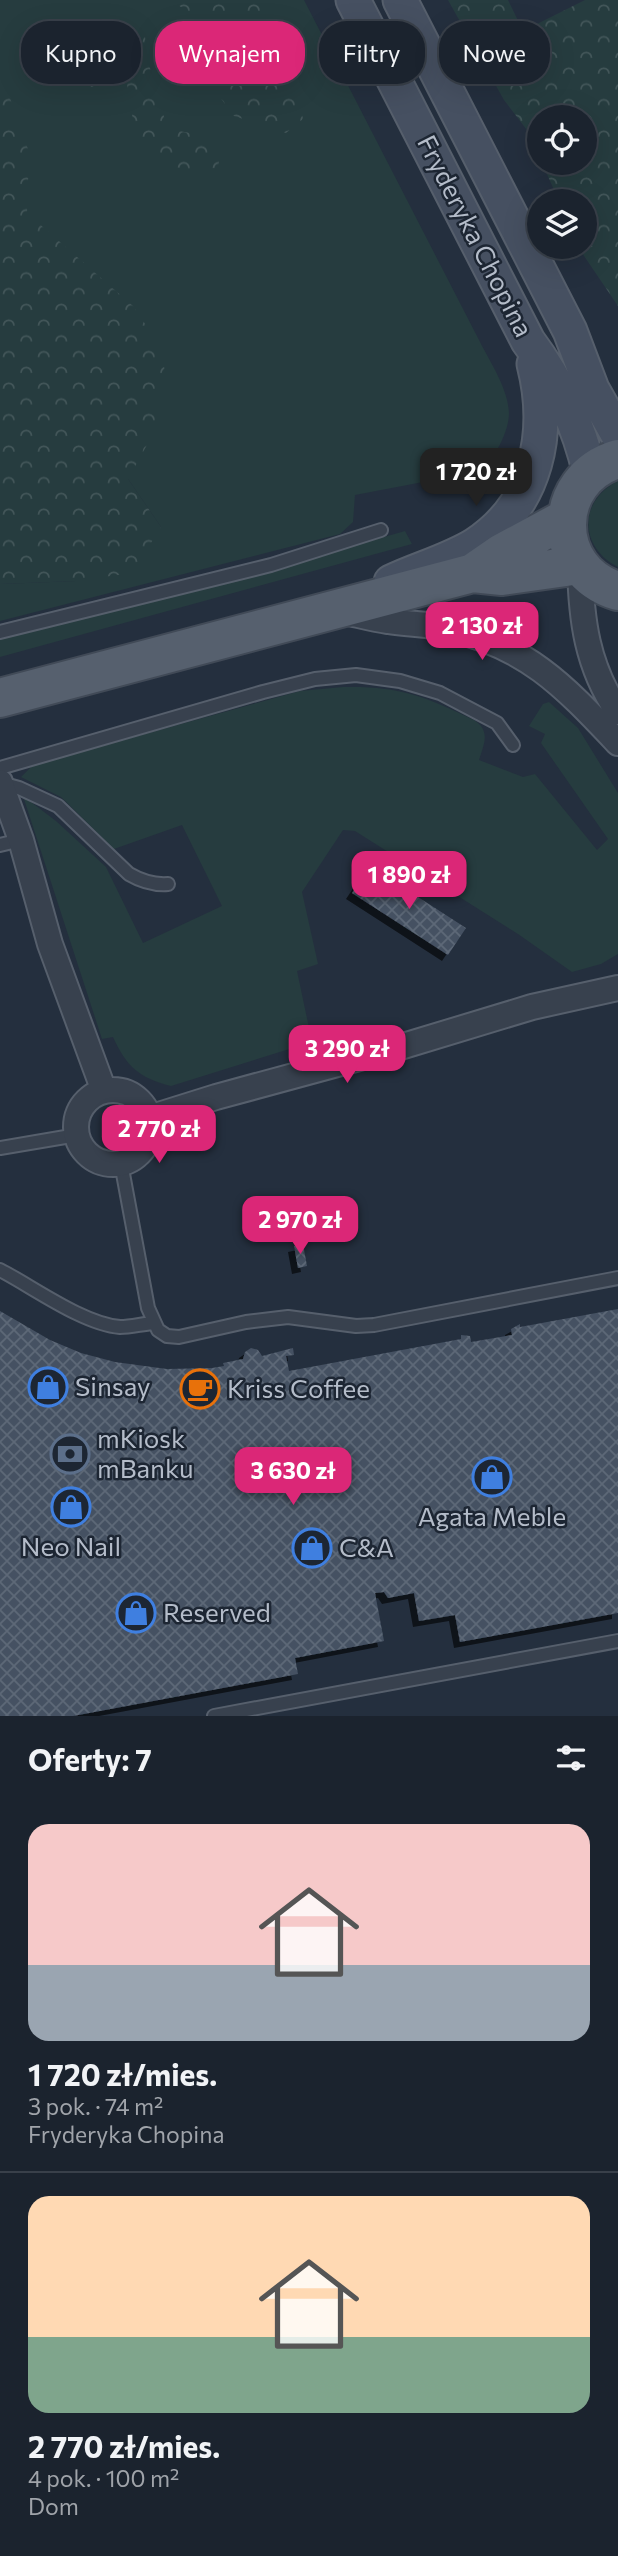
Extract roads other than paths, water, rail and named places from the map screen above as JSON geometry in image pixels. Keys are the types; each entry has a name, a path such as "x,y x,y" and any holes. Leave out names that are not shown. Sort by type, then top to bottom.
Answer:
{"main road":[{"name":"Fryderyka Chopina","path":"354,0 528,341 558,386 585,450 604,466"},
{"name":"Fryderyka Chopina","path":"400,0 570,331 592,389 618,435"},
{"path":"570,331 618,399"},
{"path":"334,610 475,545 512,509 534,468 542,426 541,396 528,341"},
{"path":"604,466 576,491 567,519 569,543 580,565 598,582 618,591"},
{"path":"0,698 473,573 502,553 567,519"},
{"path":"473,573 502,576 580,565"}],"street":[{"path":"580,565 580,598 592,663 604,692 618,712"},
{"path":"334,610 389,621 452,629 516,653 581,702 618,743"},
{"path":"0,783 10,843 104,1091"},
{"path":"149,1118 532,1007 618,988"},
{"path":"104,1091 127,1092 137,1098 149,1118 150,1135 142,1150 121,1163 101,1162 93,1158 85,1152 77,1135 77,1120 82,1107 91,1097 104,1091"}],"lane":[{"path":"0,632 271,565 381,530"},
{"path":"0,768 264,692 315,679 356,675 400,681 440,693 497,723 513,745"},
{"path":"0,783 19,788 58,806 129,874 139,880 159,885 168,884"},
{"path":"0,1148 77,1135"},
{"path":"121,1163 153,1323 158,1331 167,1336 179,1337 258,1320 288,1317 356,1326 374,1325 618,1278"},
{"path":"0,1270 63,1305 107,1324 121,1327 153,1323"},
{"path":"214,1716 618,1641"}],"place":[{"name":"Sinsay","path":"48,1387"},
{"name":"Kriss Coffee","path":"200,1389"},
{"name":"mKiosk mBanku","path":"70,1454"},
{"name":"Agata Meble","path":"492,1477"},
{"name":"Neo Nail","path":"71,1507"},
{"name":"C&A","path":"312,1548"},
{"name":"Reserved","path":"136,1613"}]}
